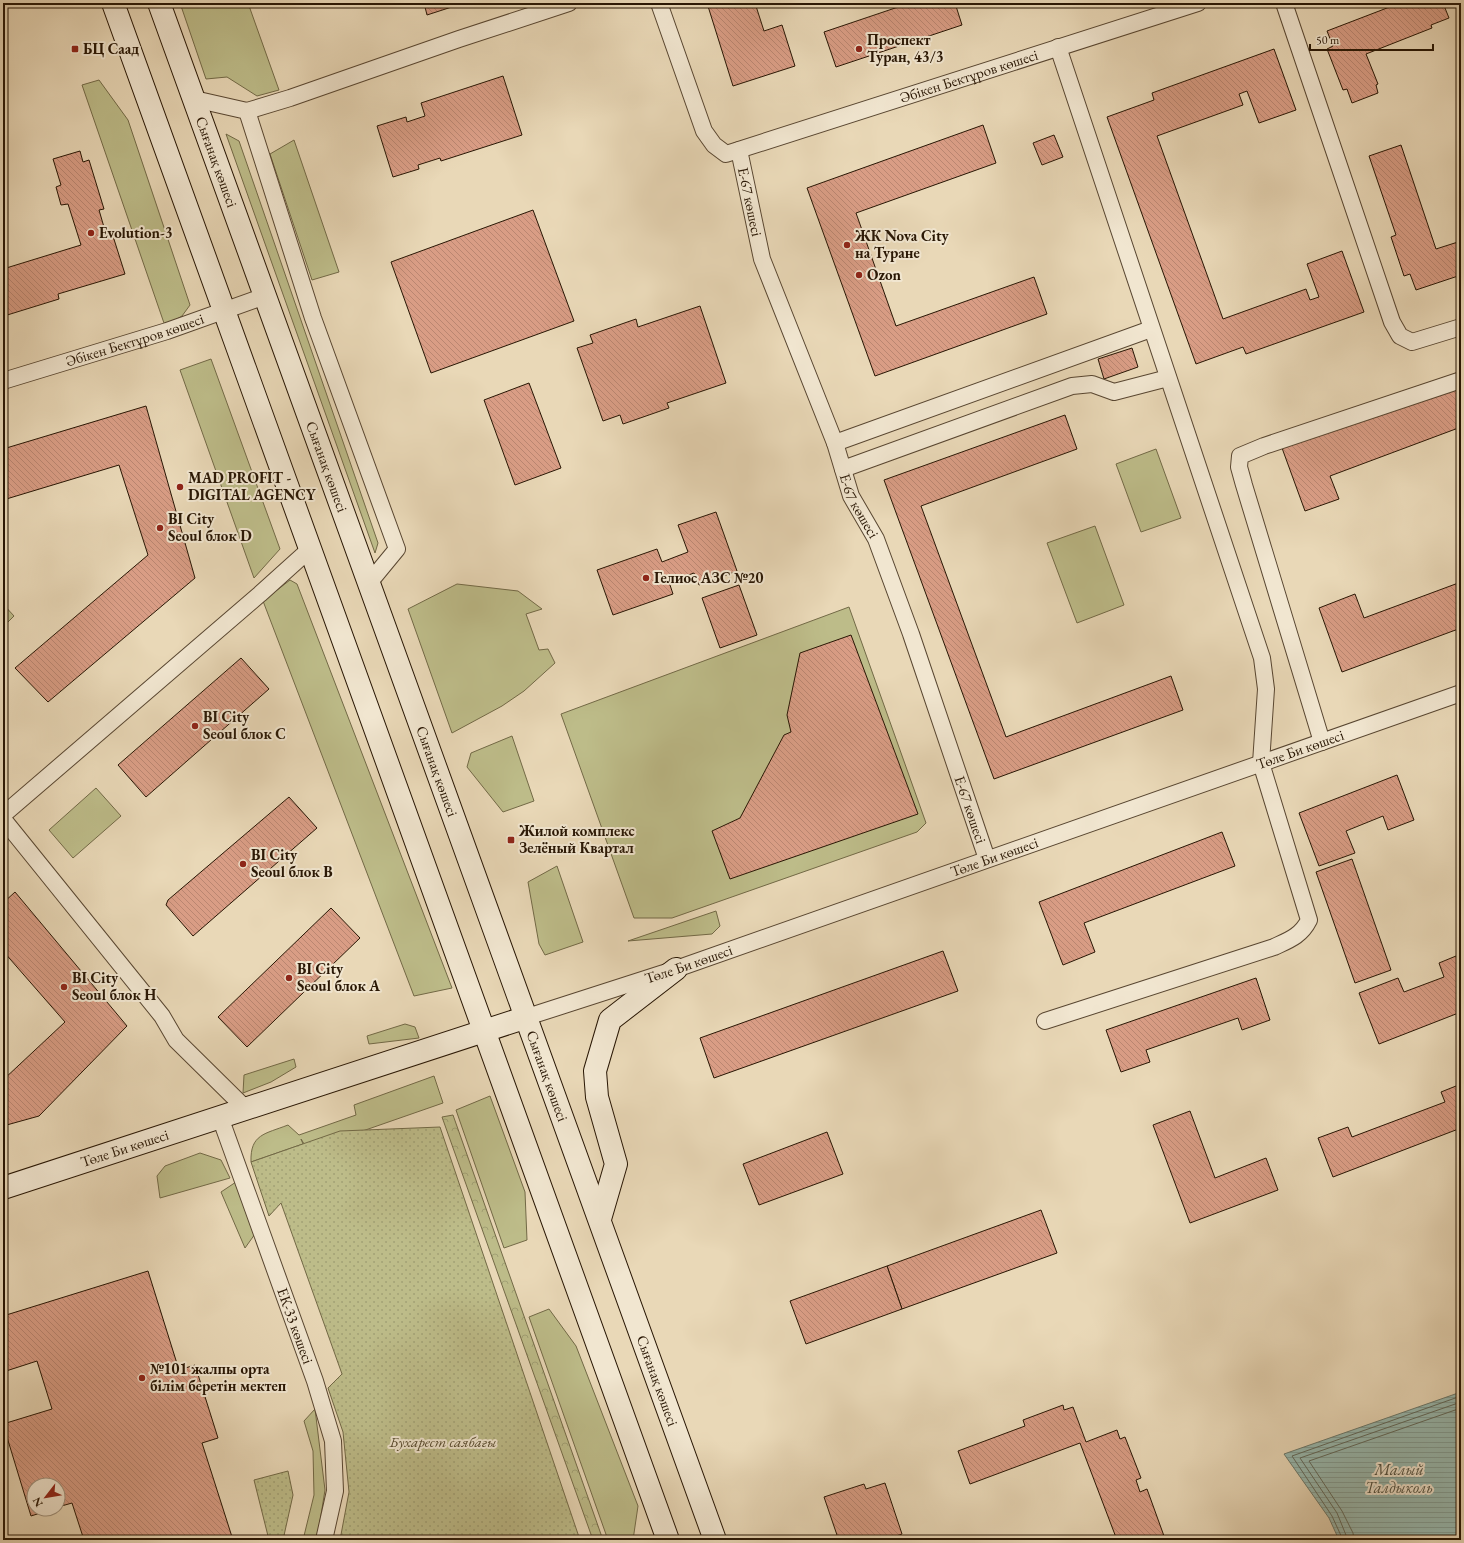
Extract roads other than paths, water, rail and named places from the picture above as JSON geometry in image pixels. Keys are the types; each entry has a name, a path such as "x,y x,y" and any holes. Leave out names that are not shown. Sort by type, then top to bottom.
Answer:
{"main road":[{"path":"113,3 668,1540"},
{"name":"Сығанақ көшесі","path":"159,3 715,1540"},
{"path":"600,1219 616,1164 597,1097 595,1071 610,1020 676,969"},
{"name":"Төле Би көшесі","path":"3,1188 527,1017"}],"street":[{"path":"194,99 246,111 290,98 459,39 569,3"},
{"name":"Әбікен Бектұров көшесі","path":"660,3 704,131 714,145 726,154 1198,3"},
{"path":"1284,3 1392,322 1400,336 1412,342 1461,327"},
{"path":"1045,1021 1274,947 1298,936 1305,929 1309,920 1261,763 1266,689 1262,658 1058,47"},
{"path":"246,111 313,318 397,549 369,583"},
{"name":"Е-67 көшесі","path":"739,150 762,259 835,443 851,496 876,539 911,634 987,859"},
{"name":"Әбікен Бектұров көшесі","path":"3,381 167,331 265,296"},
{"path":"835,443 1151,329"},
{"path":"843,470 1072,386 1092,384 1114,392 1168,378"},
{"path":"1322,742 1244,486 1239,467 1240,456 1264,446 1461,380"},
{"path":"3,815 260,594 310,549"},
{"name":"Төле Би көшесі","path":"527,1017 676,969 1461,693"},
{"path":"3,818 162,1016 176,1040 255,1106"},
{"name":"ЕК-33 көшесі","path":"220,1117 315,1381 333,1441 335,1491 324,1540"}],"water":[{"name":"Малый Талдыколь","path":"1461,1392 1461,1540 1339,1540 1329,1518 1284,1454"}],"place":[{"name":"БЦ Саад","path":"75,49"},
{"name":"Проспект Туран, 43/3","path":"859,49"},
{"name":"Evolution-3","path":"91,233"},
{"name":"ЖК Nova City на Туране","path":"847,245"},
{"name":"Ozon","path":"859,275"},
{"name":"MAD PROFIT - DIGITAL AGENCY","path":"180,487"},
{"name":"BI City Seoul блок D","path":"160,528"},
{"name":"Гелиос АЗС №20","path":"646,578"},
{"name":"BI City Seoul блок C","path":"195,726"},
{"name":"Жилой комплекс Зелёный Квартал","path":"511,840"},
{"name":"BI City Seoul блок B","path":"243,864"},
{"name":"BI City Seoul блок A","path":"289,978"},
{"name":"BI City Seoul блок H","path":"64,987"},
{"name":"№101 жалпы орта білім беретін мектеп","path":"142,1378"}],"park label":[{"name":"Бухарест саябағы","path":"443,1442"}]}
